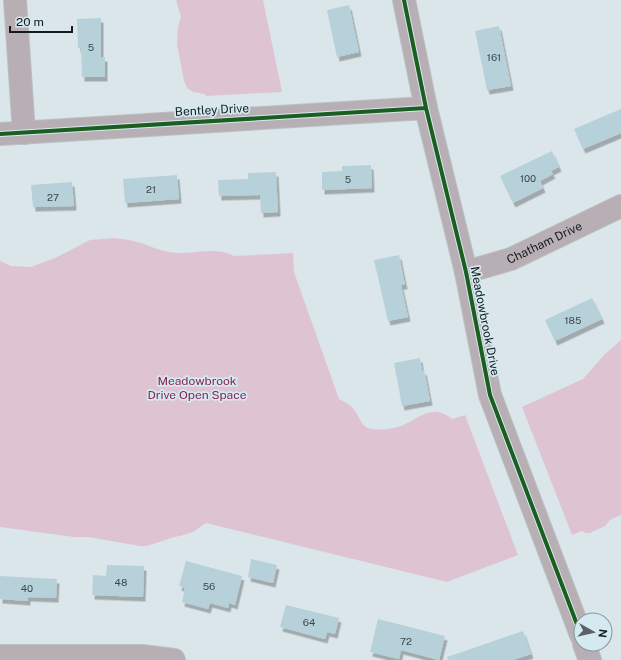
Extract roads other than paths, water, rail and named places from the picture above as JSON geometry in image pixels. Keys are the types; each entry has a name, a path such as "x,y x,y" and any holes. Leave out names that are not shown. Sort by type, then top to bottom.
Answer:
{"street":[{"path":"15,0 24,133"},
{"name":"Meadowbrook Drive","path":"404,0 426,108 466,272 490,395 573,614"},
{"name":"Bentley Drive","path":"0,134 426,108"},
{"name":"Chatham Drive","path":"466,272 511,259 621,206"},
{"path":"0,656 62,658 142,656 174,660"}],"park label":[{"name":"Meadowbrook Drive Open Space","path":"197,388"}]}
